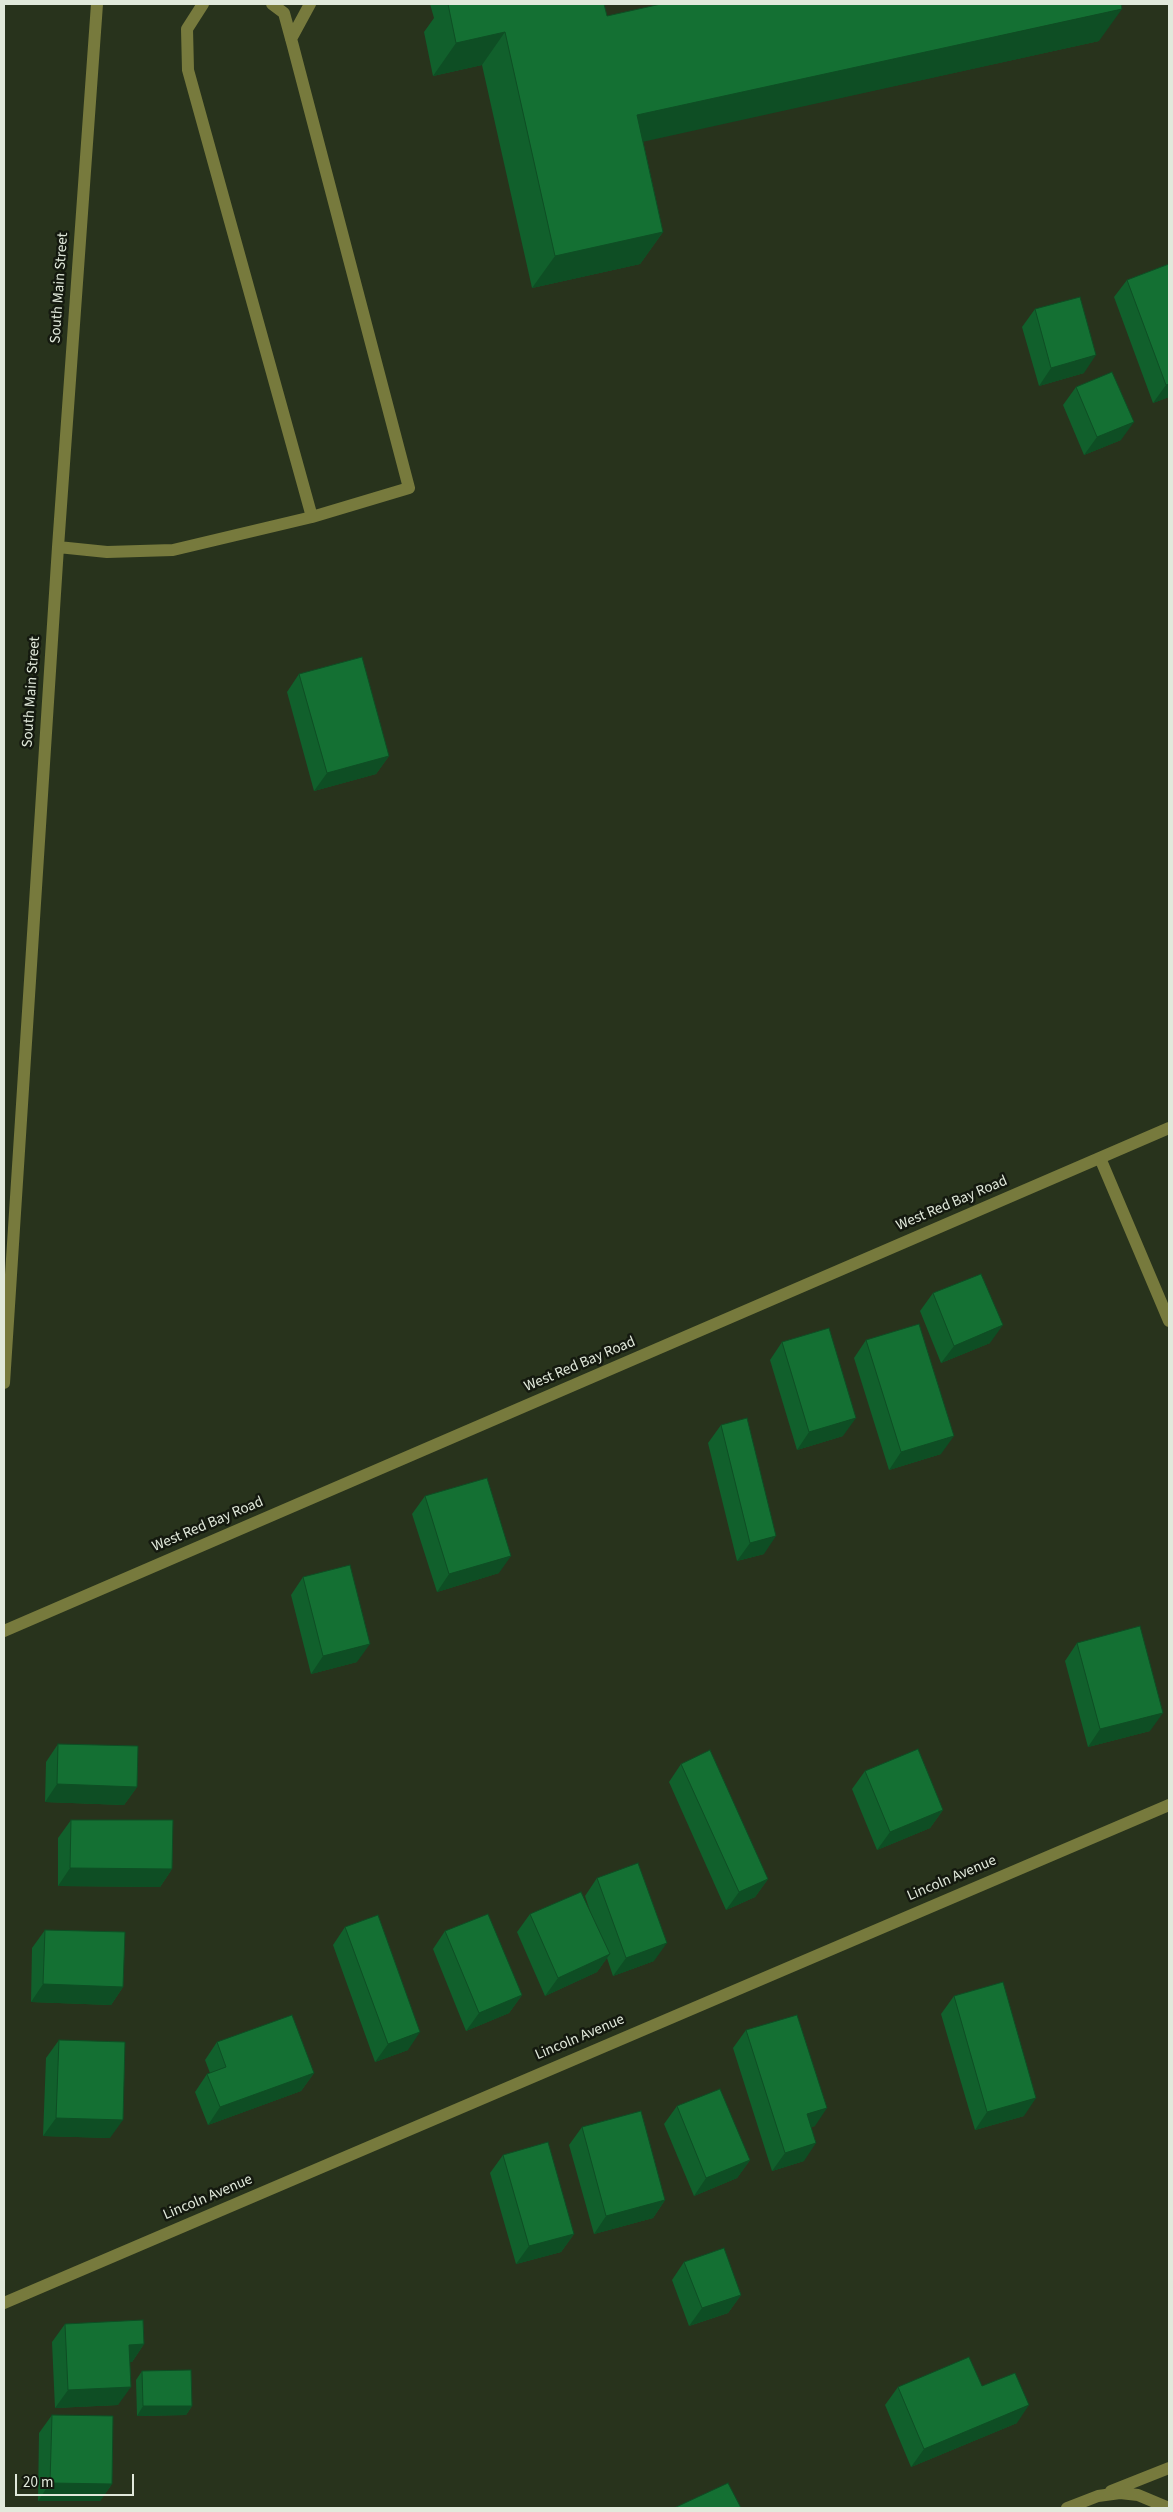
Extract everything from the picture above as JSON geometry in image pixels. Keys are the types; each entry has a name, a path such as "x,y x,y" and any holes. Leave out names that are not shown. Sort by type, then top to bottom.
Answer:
{"street":[{"name":"South Main Street","path":"4,1383 58,547 97,4"},
{"path":"203,4 187,29 188,70 312,517"},
{"path":"58,547 107,552 173,550 312,517 409,488 284,13 272,4"},
{"path":"291,39 310,4"},
{"name":"West Red Bay Road","path":"4,1631 1169,1128"},
{"path":"1100,1158 1169,1321"},
{"name":"Lincoln Avenue","path":"4,2303 1169,1805"},
{"path":"1067,2508 1169,2468"},
{"path":"1098,2496 1138,2495 1169,2508"}],"building":[{"path":"448,4 604,4 607,16 661,4 1121,4 1122,9 637,115 663,232 555,256 505,32 456,43"},
{"path":"1169,264 1169,384 1166,385 1127,280"},
{"path":"1080,297 1096,355 1051,368 1035,309"},
{"path":"1112,372 1134,422 1097,437 1076,387"},
{"path":"362,657 389,756 327,773 299,674"},
{"path":"981,1274 1003,1325 954,1346 933,1293"},
{"path":"919,1324 954,1436 901,1452 866,1340"},
{"path":"829,1328 856,1418 809,1432 782,1342"},
{"path":"747,1418 776,1536 750,1543 721,1425"},
{"path":"487,1478 511,1556 449,1574 425,1496"},
{"path":"350,1565 370,1644 323,1656 303,1577"},
{"path":"1140,1626 1163,1713 1100,1729 1077,1643"},
{"path":"58,1744 138,1746 137,1787 57,1784"},
{"path":"918,1749 943,1810 890,1832 865,1771"},
{"path":"710,1750 768,1879 739,1892 681,1764"},
{"path":"71,1820 173,1820 172,1869 70,1868"},
{"path":"638,1863 667,1943 626,1958 597,1878"},
{"path":"581,1892 610,1954 558,1978 530,1914"},
{"path":"488,1914 522,1995 479,2013 445,1931"},
{"path":"378,1915 420,2032 388,2044 345,1927"},
{"path":"45,1930 125,1932 123,1987 43,1984"},
{"path":"1003,1982 1036,2098 987,2112 954,1996"},
{"path":"292,2015 314,2073 220,2107 207,2074 226,2067 217,2042"},
{"path":"797,2015 827,2108 807,2114 816,2143 785,2153 746,2030"},
{"path":"59,2040 125,2042 123,2120 56,2118"},
{"path":"720,2089 750,2160 706,2178 677,2106"},
{"path":"641,2111 665,2200 606,2216 582,2127"},
{"path":"548,2142 574,2234 529,2246 503,2155"},
{"path":"724,2248 741,2295 702,2308 684,2262"},
{"path":"143,2320 144,2344 129,2345 131,2387 68,2390 65,2324"},
{"path":"969,2357 982,2386 1015,2373 1029,2405 924,2449 898,2387"},
{"path":"191,2370 192,2406 143,2406 142,2371"},
{"path":"52,2415 113,2416 112,2484 50,2483"},
{"path":"728,2483 741,2508 674,2508"}]}
